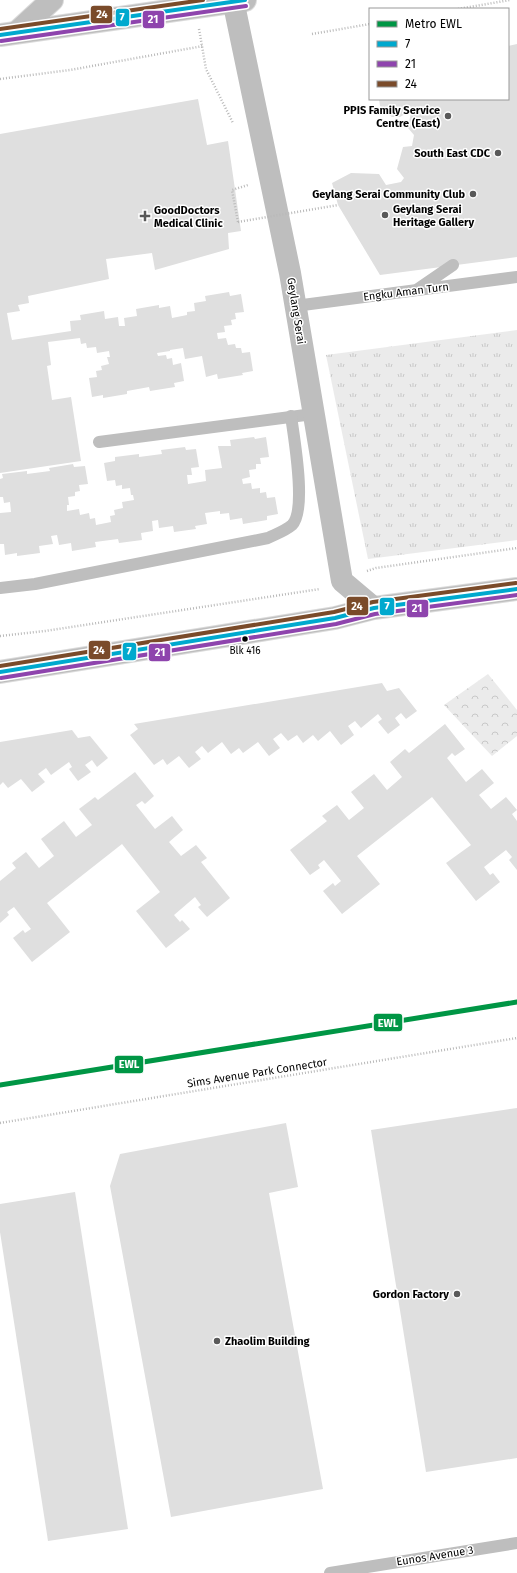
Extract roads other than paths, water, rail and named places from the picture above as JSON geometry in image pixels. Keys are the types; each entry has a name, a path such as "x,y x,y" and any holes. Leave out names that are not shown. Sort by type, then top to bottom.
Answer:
{"main road":[{"path":"9,33 52,0"},
{"path":"9,33 238,1"},
{"name":"Geylang Serai","path":"238,1 242,44 296,306 342,581 374,608"},
{"path":"0,672 335,618 374,608 517,589"}],"lane":[{"path":"415,290 453,265"},
{"name":"Engku Aman Turn","path":"296,306 517,277"},
{"path":"99,442 313,414"},
{"path":"0,588 35,584 260,540 283,531 293,524 299,510 300,491 291,416"},
{"name":"Eunos Avenue 3","path":"330,1573 517,1543"}],"metro line":[{"name":"EWL","path":"0,1085 517,1002"}],"place":[{"name":"PPIS Family Service Centre (East)","path":"448,116"},
{"name":"South East CDC","path":"498,153"},
{"name":"Geylang Serai Community Club","path":"473,194"},
{"name":"Geylang Serai Heritage Gallery","path":"385,215"},
{"name":"GoodDoctors Medical Clinic","path":"145,216"},
{"name":"Blk 416","path":"245,639"},
{"name":"Gordon Factory","path":"457,1294"},
{"name":"Zhaolim Building","path":"217,1341"}]}
